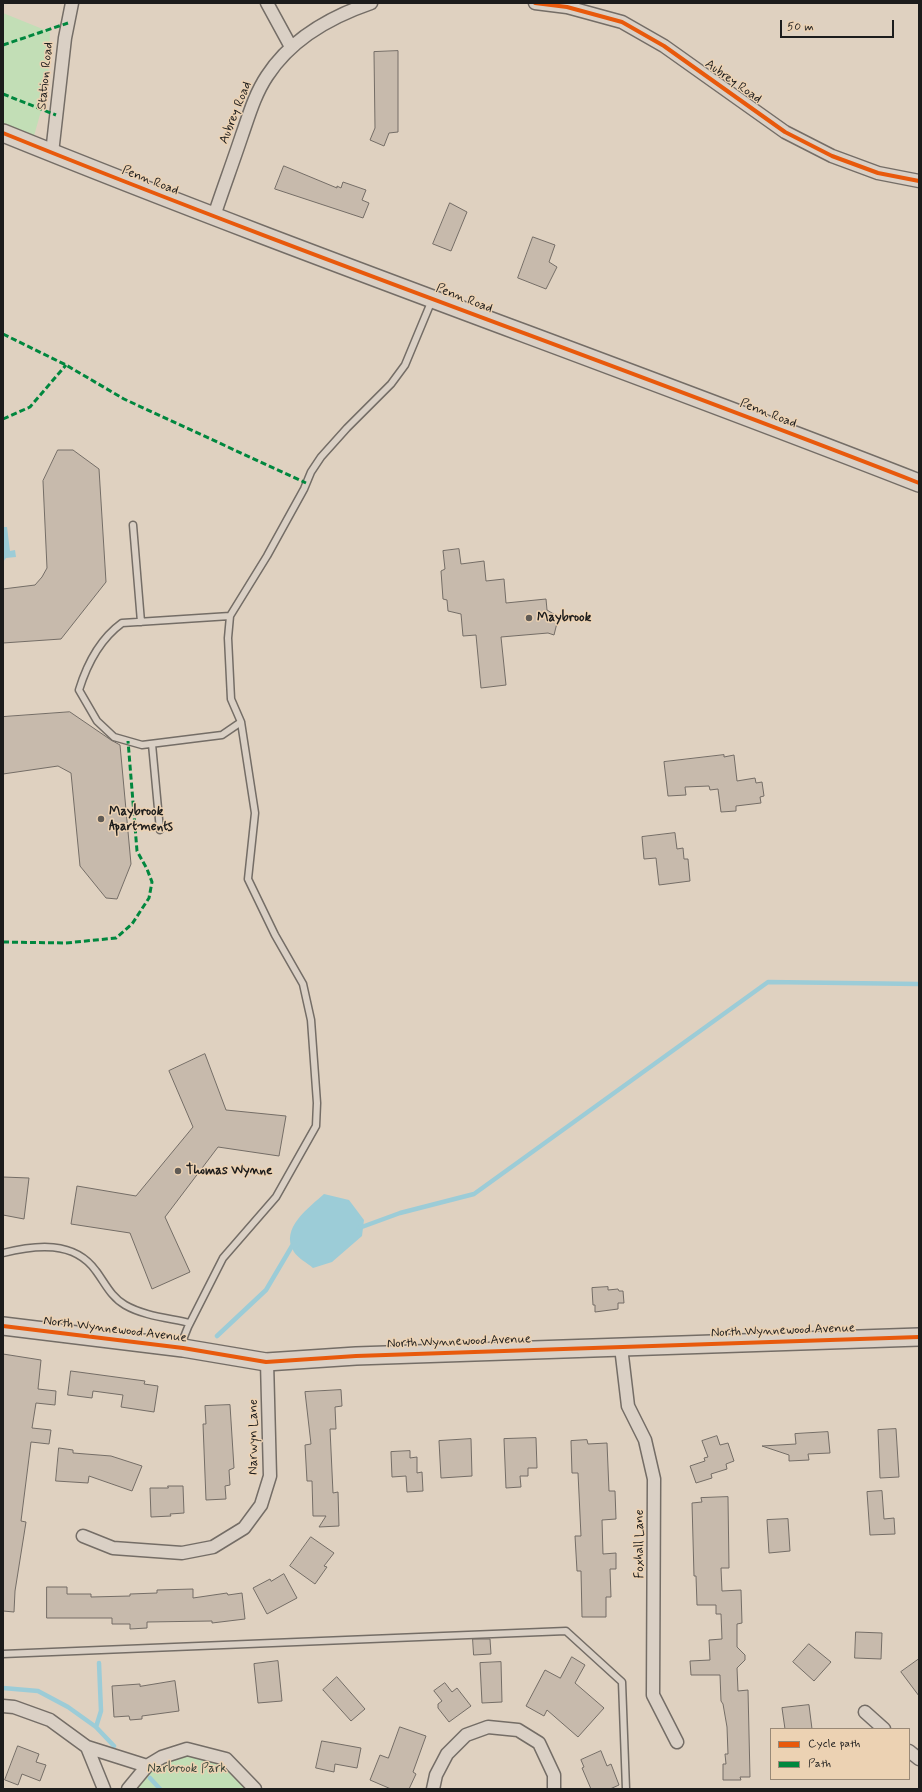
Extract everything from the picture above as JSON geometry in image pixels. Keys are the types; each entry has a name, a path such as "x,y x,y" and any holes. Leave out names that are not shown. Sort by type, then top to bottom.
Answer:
{"street":[{"name":"Station Road","path":"52,153 65,38 72,3"},
{"path":"267,3 291,48"},
{"name":"Aubrey Road","path":"214,216 253,104 267,76 291,48 323,23 345,12 371,3"},
{"name":"Aubrey Road","path":"535,3 567,7 622,22 664,46 786,132 832,156 878,173 919,181"},
{"name":"Penn Road","path":"3,133 133,186 714,404 919,483"},
{"name":"North Wynnewood Avenue","path":"3,1326 182,1348 267,1362 356,1356 919,1336"},
{"name":"Foxhall Lane","path":"621,1347 628,1406 645,1440 654,1479 653,1695 676,1742"},
{"name":"Narwyn Lane","path":"83,1536 113,1548 182,1553 213,1547 244,1528 261,1505 270,1476 267,1362"},
{"path":"3,1706 14,1707 50,1720 87,1747 147,1766"},
{"path":"865,1712 883,1728"},
{"path":"433,1789 436,1775 447,1754 466,1735 488,1727 518,1730 539,1743 554,1775 554,1789"},
{"path":"87,1747 104,1789"},
{"path":"128,1789 147,1766 162,1756 187,1749 226,1758 255,1789"},
{"path":"910,1752 919,1759"}],"lane":[{"path":"182,1348 184,1337 190,1323 223,1258 276,1197 316,1126 317,1103 311,1020 303,984 275,935 248,880 255,813 241,722 231,699 228,638 230,616 268,556 304,489 311,472 321,457 347,428 391,384 405,365 433,298"},
{"path":"134,525 141,622"},
{"path":"230,616 122,624 104,641 93,656 79,690 97,722 114,737 142,745 222,736 241,722"},
{"path":"152,744 160,830"},
{"path":"3,1253 21,1248 40,1247 57,1247 74,1252 86,1260 110,1292 125,1305 138,1310 190,1323"},
{"path":"3,1654 566,1632 622,1682 626,1789"}],"green space":[{"path":"3,13 50,32 48,86 34,136 3,123"},
{"name":"Narbrook Park","path":"187,1749 226,1759 255,1789 128,1789 147,1766"}],"water":[{"path":"3,527 7,527 10,551 15,550 16,557 6,558 3,562"},
{"path":"324,1194 349,1200 364,1220 362,1236 332,1262 313,1268 294,1252 290,1243 290,1235 298,1219"}],"building":[{"path":"398,51 398,132 389,133 384,146 370,140 375,128 374,52"},
{"path":"284,166 337,188 337,186 341,188 343,182 366,190 362,200 369,203 363,218 275,189"},
{"path":"450,203 467,212 451,251 433,244"},
{"path":"533,237 555,245 549,262 557,267 546,289 518,278"},
{"path":"58,450 73,450 99,469 106,582 61,639 3,643 3,589 35,585 47,568 43,481"},
{"name":"Maybrook","path":"459,549 461,564 484,561 486,581 504,579 506,603 546,599 547,610 557,616 558,619 554,635 548,633 501,637 506,685 481,688 476,635 463,636 461,614 448,611 447,600 443,599 441,571 445,569 443,551"},
{"name":"Maybrook Apartments","path":"70,712 120,745 131,864 117,899 106,898 80,866 71,773 58,766 3,774 3,717"},
{"path":"724,755 724,757 734,755 737,781 755,778 756,783 762,782 764,796 760,797 761,803 736,806 736,811 721,812 718,789 710,790 709,786 685,787 686,795 668,796 664,762"},
{"path":"675,833 677,849 683,848 684,859 688,859 690,881 659,885 656,858 644,859 642,837"},
{"name":"Thomas Wynne","path":"205,1054 226,1110 286,1116 279,1156 218,1147 165,1217 190,1272 152,1289 130,1233 71,1224 77,1186 136,1196 193,1127 169,1071"},
{"path":"3,1177 29,1178 24,1219 3,1215"},
{"path":"608,1287 608,1290 618,1289 619,1291 623,1291 624,1303 618,1303 618,1309 595,1312 592,1288"},
{"path":"3,1354 41,1360 38,1389 56,1391 55,1405 36,1403 32,1428 51,1430 49,1444 31,1442 21,1521 26,1522 15,1591 14,1612 3,1611"},
{"path":"71,1371 145,1381 144,1384 158,1386 154,1412 121,1407 123,1395 93,1391 92,1398 68,1395"},
{"path":"341,1390 342,1406 335,1407 336,1429 330,1429 333,1493 338,1492 339,1526 319,1527 326,1516 313,1516 312,1481 307,1481 305,1445 311,1444 305,1392"},
{"path":"230,1405 234,1468 229,1470 230,1485 225,1486 226,1499 206,1500 203,1424 206,1424 205,1406"},
{"path":"896,1429 899,1477 880,1478 878,1430"},
{"path":"828,1432 830,1453 808,1454 809,1460 789,1461 789,1455 762,1446 796,1444 795,1434"},
{"path":"717,1436 720,1445 728,1443 734,1461 726,1464 727,1469 711,1474 712,1478 696,1483 690,1466 705,1461 704,1458 708,1457 702,1441"},
{"path":"536,1438 537,1468 528,1468 528,1476 520,1476 521,1487 506,1488 504,1439"},
{"path":"471,1439 472,1476 441,1478 439,1441"},
{"path":"587,1440 588,1444 607,1443 609,1491 615,1491 616,1519 602,1520 603,1554 616,1553 616,1569 610,1569 611,1597 606,1597 606,1617 582,1617 581,1571 577,1571 575,1536 581,1536 578,1473 572,1473 571,1441"},
{"path":"59,1448 73,1450 73,1453 111,1456 142,1466 132,1491 89,1476 88,1483 56,1481"},
{"path":"410,1451 410,1458 417,1457 417,1473 422,1472 423,1491 407,1492 406,1476 392,1477 391,1452"},
{"path":"168,1486 183,1486 184,1513 170,1514 171,1516 151,1517 150,1488 168,1488"},
{"path":"882,1491 884,1519 894,1518 895,1534 870,1535 867,1492"},
{"path":"728,1497 729,1568 721,1568 722,1591 741,1590 742,1623 737,1624 737,1647 745,1655 745,1660 737,1668 738,1691 748,1690 750,1777 740,1777 741,1780 723,1780 723,1764 726,1764 725,1754 728,1754 727,1727 723,1704 721,1701 720,1675 691,1675 690,1661 710,1660 709,1640 722,1639 721,1614 716,1614 716,1605 697,1605 696,1576 694,1576 692,1503 702,1502 701,1498"},
{"path":"788,1519 790,1551 769,1553 767,1520"},
{"path":"311,1537 334,1553 324,1566 327,1567 315,1584 290,1566"},
{"path":"284,1574 297,1598 267,1614 253,1588 270,1579 271,1581"},
{"path":"47,1587 67,1587 67,1594 91,1594 91,1597 130,1596 130,1594 157,1593 157,1590 193,1589 193,1598 227,1593 228,1595 242,1593 245,1619 212,1623 212,1621 147,1622 147,1628 130,1629 130,1624 112,1624 112,1618 47,1618"},
{"path":"856,1632 882,1633 881,1659 855,1658"},
{"path":"473,1639 490,1639 491,1654 474,1655"},
{"path":"809,1644 831,1662 814,1681 793,1662"},
{"path":"572,1657 585,1665 575,1683 604,1708 578,1737 547,1710 544,1716 526,1706 545,1670 560,1678"},
{"path":"919,1659 919,1696 901,1672"},
{"path":"278,1661 282,1701 258,1703 254,1664"},
{"path":"501,1662 502,1702 482,1703 480,1663"},
{"path":"337,1677 365,1709 351,1721 323,1690"},
{"path":"175,1681 179,1711 142,1716 142,1719 130,1720 129,1716 114,1717 112,1686 140,1684 140,1686"},
{"path":"445,1683 452,1692 457,1688 471,1706 449,1722 438,1708 438,1704 442,1701 434,1691"},
{"path":"809,1705 812,1728 785,1728 782,1708"},
{"path":"400,1727 426,1736 413,1772 416,1774 409,1789 391,1789 370,1780 380,1755 388,1758"},
{"path":"322,1741 361,1748 357,1768 335,1764 334,1772 316,1768"},
{"path":"18,1746 39,1754 36,1762 46,1765 40,1781 22,1774 18,1785 5,1780"},
{"path":"601,1751 607,1766 611,1764 619,1785 610,1789 591,1789 582,1768 584,1767 581,1760"}],"waterway":[{"path":"359,1228 400,1213 474,1194 768,982 919,984"},
{"path":"217,1336 266,1290 292,1246 297,1245"},
{"path":"96,1727 101,1711 99,1663"},
{"path":"3,1688 38,1691 68,1707 96,1727 114,1746"},
{"path":"150,1778 160,1789"}],"marked path":[{"path":"3,45 68,23"},
{"path":"3,94 56,115"},
{"path":"3,334 66,365 124,399 306,483"},
{"path":"3,419 30,407 66,365"},
{"path":"3,942 66,943 116,938 132,924 149,898 152,882 137,851 128,741"}],"cycle path":[{"path":"535,3 567,7 622,22 664,46 785,132 832,156 878,173 919,181"},
{"path":"3,133 231,223 690,395 919,483"},
{"path":"3,1326 183,1348 266,1362 356,1356 919,1337"}],"place":[{"name":"Maybrook","path":"529,618"},
{"name":"Maybrook Apartments","path":"101,819"},
{"name":"Thomas Wynne","path":"178,1171"}]}
